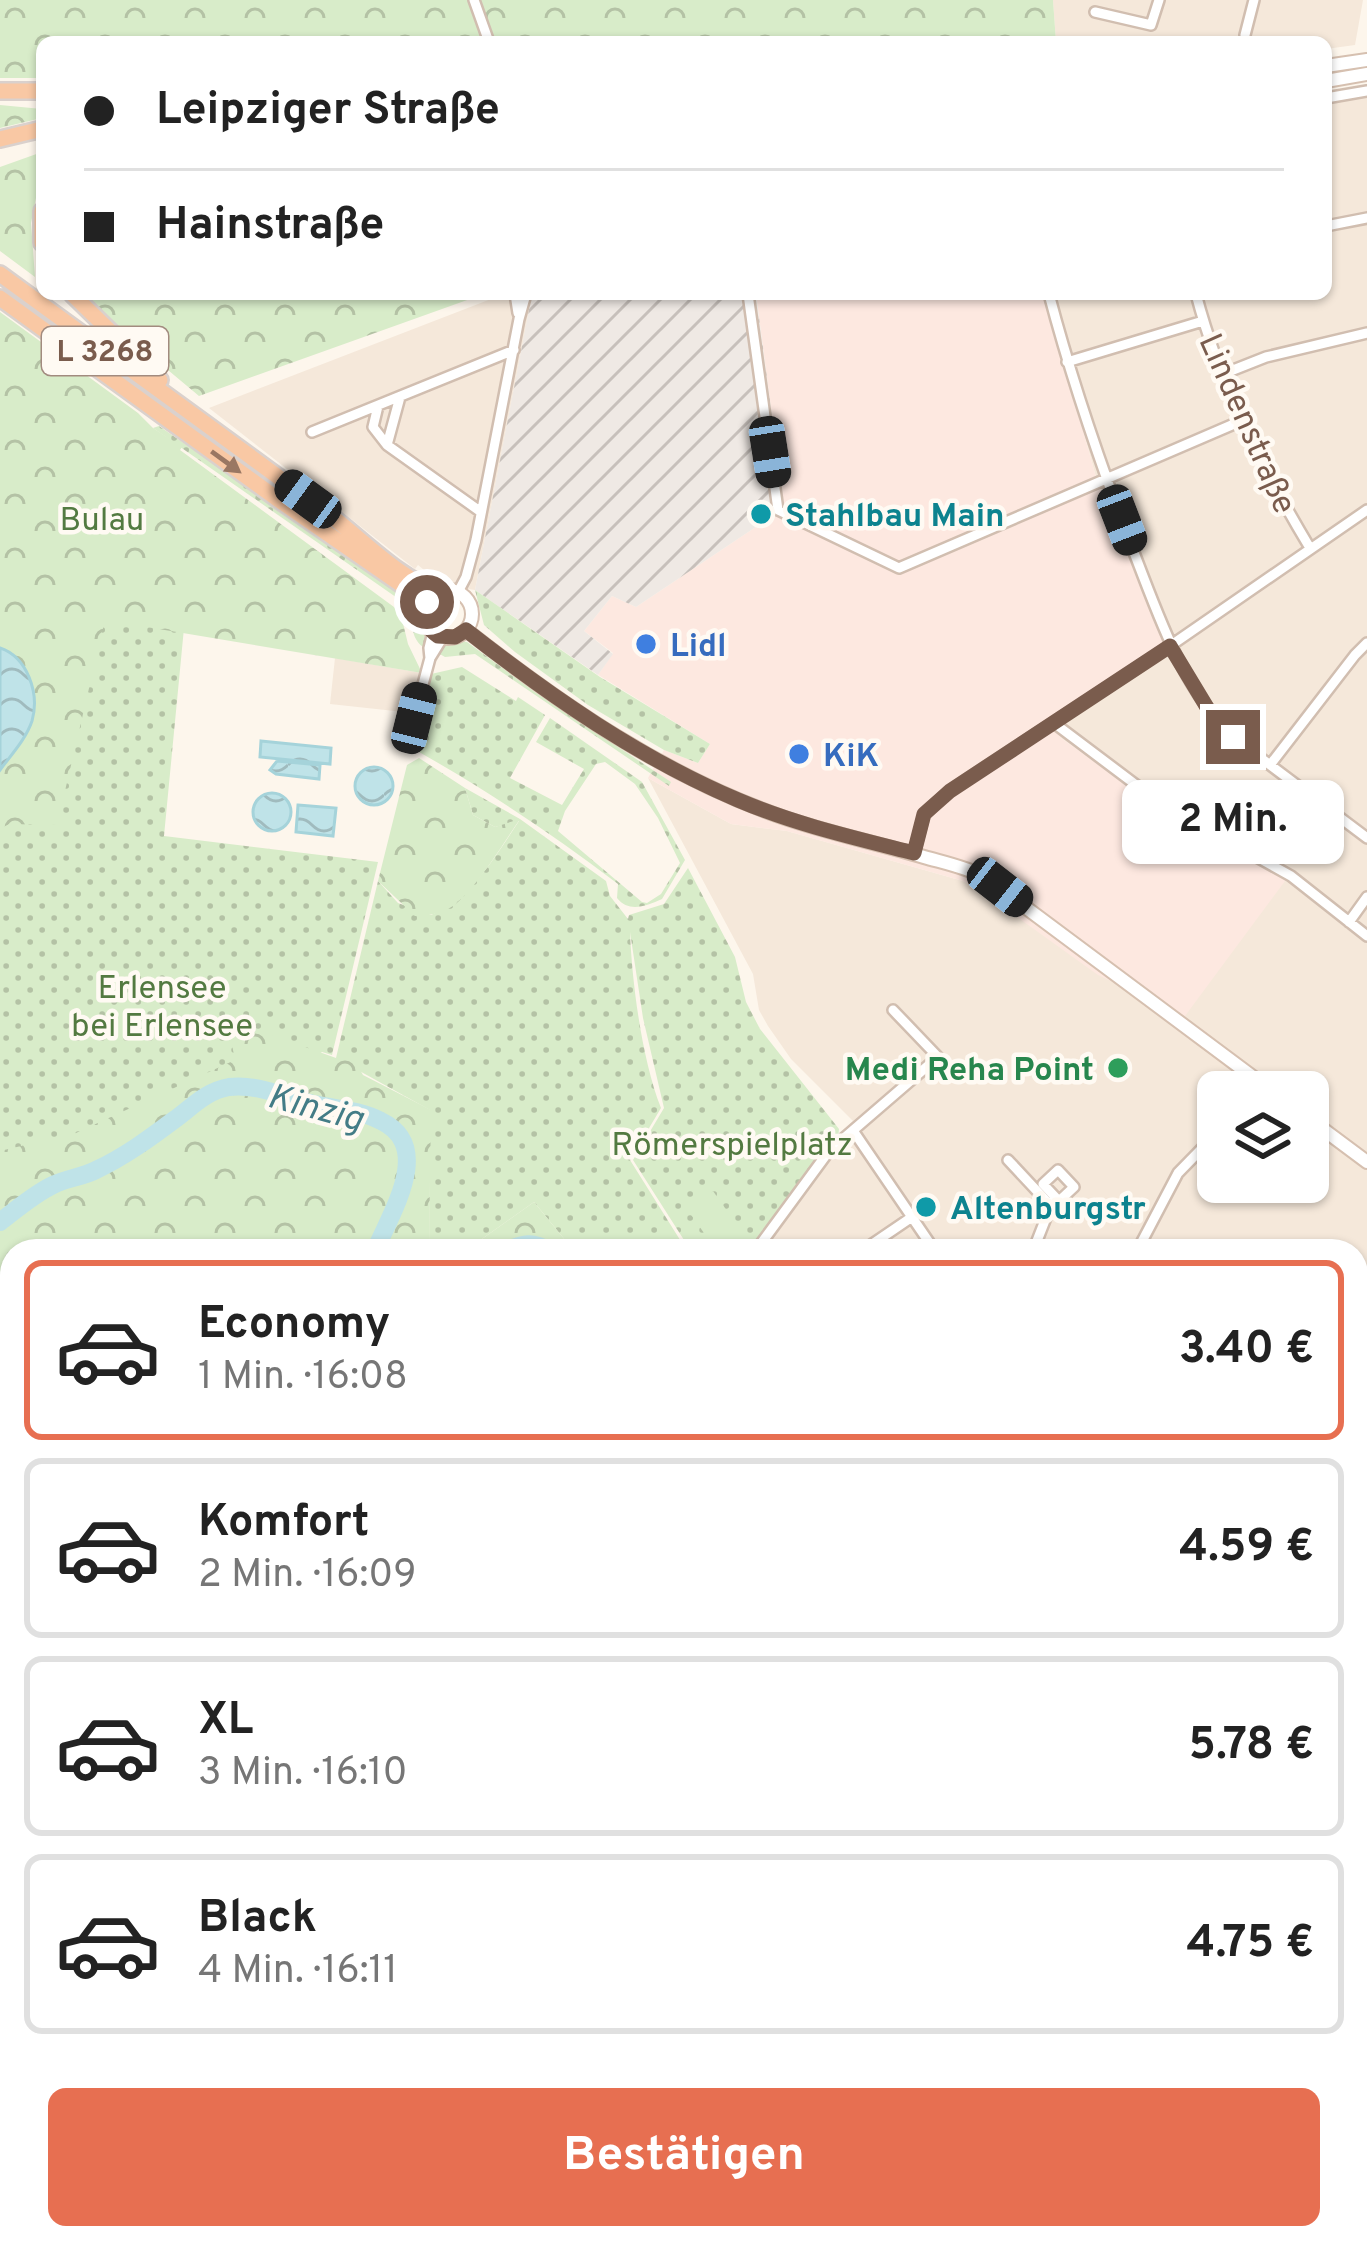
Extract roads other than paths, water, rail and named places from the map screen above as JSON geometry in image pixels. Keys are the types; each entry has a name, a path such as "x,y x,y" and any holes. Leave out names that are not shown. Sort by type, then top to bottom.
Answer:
{"highway":[{"path":"0,91 36,91"},
{"path":"0,140 36,131"},
{"name":"L 3268","path":"0,274 424,587 439,592"},
{"name":"L 3268","path":"0,298 402,585 424,609"},
{"path":"78,300 210,428"}],"main road":[{"path":"1332,65 1367,60"},
{"path":"1332,80 1367,74"},
{"path":"424,609 430,598 448,590 458,592 471,607 466,630 455,637 438,635"},
{"name":"L 3268","path":"424,609 426,623 438,635"},
{"path":"466,630 601,728 739,801 799,823 953,863 985,877 1234,1071"},
{"path":"1329,1134 1367,1162"}],"street":[{"path":"474,0 487,36"},
{"path":"1095,12 1151,25 1160,0"},
{"path":"1245,35 1254,0"},
{"path":"1332,97 1367,91"},
{"path":"1332,225 1367,218"},
{"path":"515,300 519,319"},
{"path":"458,592 472,555 524,300"},
{"path":"749,300 778,510 899,568 1241,421"},
{"path":"1051,300 1106,478 1170,646 1219,723 1367,838"},
{"name":"Lindenstraße","path":"1198,300 1241,421 1310,548"},
{"path":"1067,362 1203,321"},
{"path":"1223,374 1266,357 1367,333"},
{"path":"312,432 514,350"},
{"path":"387,446 400,397"},
{"path":"378,406 373,427 387,446 481,512"},
{"path":"914,853 924,814 950,791 1367,510"},
{"path":"414,718 438,635"},
{"path":"1270,766 1367,643"},
{"path":"1054,723 1160,803 1291,876 1367,936"},
{"path":"1349,922 1367,897"},
{"path":"764,1239 829,1151 938,1057 893,1010"},
{"path":"854,1132 927,1239"},
{"path":"1143,1239 1178,1173 1197,1154"},
{"path":"1008,1160 1053,1201 1038,1239"},
{"path":"880,1239 912,1217"}],"water":[{"path":"0,648 18,659 29,677 34,710 29,728 0,770"},
{"path":"261,741 331,748 330,764 260,757"},
{"path":"277,761 320,765 319,779 276,774 270,770"},
{"path":"374,767 387,773 393,786 387,799 374,805 361,799 355,786 361,773"},
{"path":"272,793 286,798 291,812 286,826 272,831 258,826 253,812 258,798"},
{"path":"298,805 336,808 333,836 296,832"}],"waterway":[{"name":"Kinzig","path":"0,1222 46,1189 127,1153 206,1096 241,1086 366,1115 397,1133 407,1164 380,1239"}],"place":[{"name":"Stahlbau Main","path":"761,514"},
{"name":"Lidl","path":"646,644"},
{"name":"KiK","path":"799,754"},
{"name":"Medi Reha Point","path":"1118,1068"},
{"name":"Altenburgstr","path":"926,1207"}],"park label":[{"name":"Bulau","path":"102,518"},
{"name":"Erlensee bei Erlensee","path":"162,1005"},
{"name":"Römerspielplatz","path":"732,1143"}]}
